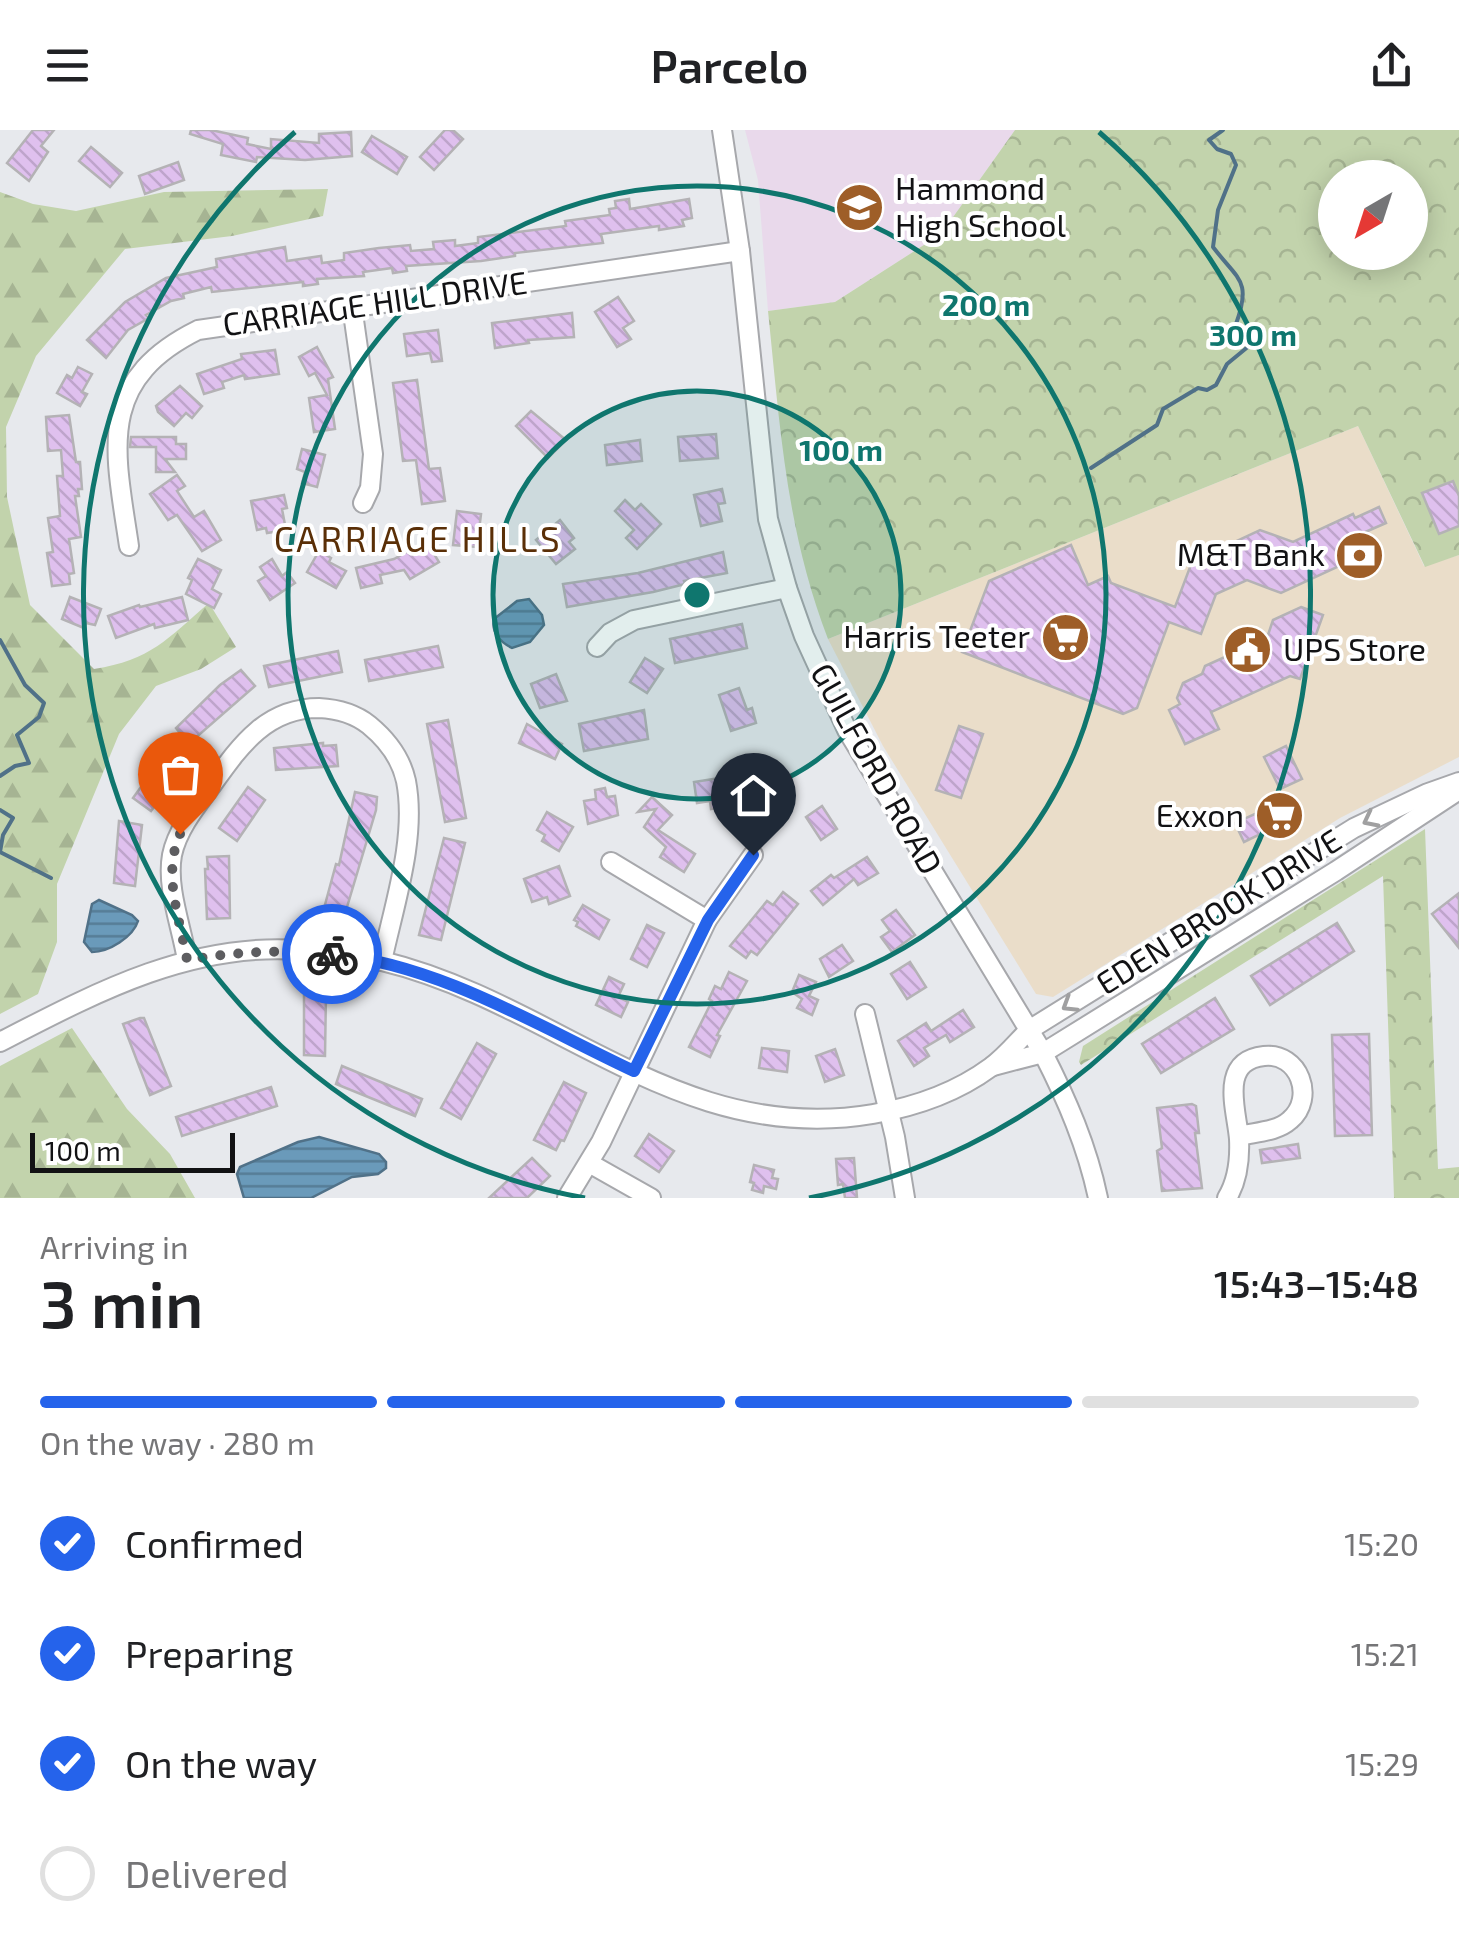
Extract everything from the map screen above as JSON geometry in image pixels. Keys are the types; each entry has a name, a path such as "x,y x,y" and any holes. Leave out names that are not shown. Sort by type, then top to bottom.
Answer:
{"street":[{"name":"GUILFORD ROAD","path":"722,130 740,251 763,484 786,588 847,730 1043,1053 1082,1138 1098,1198"},
{"name":"CARRIAGE HILL DRIVE","path":"129,546 118,465 118,422 124,402 163,351 198,330 740,251"},
{"path":"352,306 373,454 370,488 363,503"},
{"path":"597,647 610,632 634,620 786,588"},
{"path":"187,960 171,877 171,860 180,834 252,733 280,716 316,708 350,713 377,731 400,764 406,782 406,843 382,961"},
{"name":"EDEN BROOK DRIVE","path":"993,1066 1029,1030 1354,828 1459,782"},
{"name":"EDEN BROOK DRIVE","path":"0,1042 145,972 187,960 295,950 382,961 457,987 677,1092 750,1115 817,1119 888,1112 942,1094 993,1066 1043,1053 1459,790"},
{"path":"566,1198 590,1163 708,920 753,855"},
{"path":"610,862 708,920"},
{"path":"866,1014 904,1198"},
{"path":"1227,1198 1236,1180 1239,1136 1232,1092 1238,1074 1250,1060 1261,1056 1285,1060 1301,1078 1304,1090 1296,1113 1278,1128 1239,1136"},
{"path":"590,1163 650,1198"}],"shaded area":[{"name":"Hammond High School","path":"745,130 1015,130 941,234 835,302 768,311 758,180"},
{"path":"1358,426 1424,566 1459,555 1459,757 1340,818 1053,997 1036,994 883,746 828,639"}],"green space":[{"path":"1015,130 1459,130 1459,555 1425,567 1358,426 828,639 794,518 768,311 835,302 941,234"},
{"path":"328,189 323,216 232,236 125,249 36,356 6,427 7,497 30,605 94,669 144,654 209,603 236,647 201,669 156,686 119,734 57,884 57,942 38,994 0,1014 0,192 33,204 76,211 164,192"},
{"path":"1425,829 1438,1169 1459,1167 1459,1198 1394,1198 1383,876 1081,1065 1083,1046"},
{"path":"72,1028 127,1109 170,1154 195,1198 0,1198 0,1066"}],"water":[{"path":"529,599 542,615 544,625 530,642 512,648 497,636 494,619 517,601"},
{"path":"99,900 138,921 120,943 92,952 84,942 92,904"},
{"path":"319,1137 379,1154 386,1168 378,1174 352,1177 311,1198 244,1198 237,1174 240,1167"}],"building":[{"path":"33,130 54,130 41,146 48,152 29,181 7,163"},
{"path":"191,130 248,138 247,144 271,149 271,139 319,143 319,134 351,132 352,156 305,160 257,157 256,162 221,155 223,144 190,134"},
{"path":"445,130 453,130 463,139 434,170 420,157"},
{"path":"372,136 407,157 397,174 362,152"},
{"path":"91,147 122,173 110,187 79,161"},
{"path":"178,162 184,180 145,194 139,176"},
{"path":"629,199 630,209 689,199 692,218 682,220 684,226 601,234 603,243 481,261 406,266 407,271 393,273 392,268 363,272 364,276 317,279 318,284 303,286 303,282 212,292 211,287 183,294 184,298 146,315 149,318 128,330 106,358 87,340 125,302 166,278 217,267 216,259 285,247 287,261 321,256 322,263 344,260 344,253 379,248 410,245 411,251 434,249 433,242 455,240 455,246 478,243 478,237 566,226 565,221 610,215 609,209 616,208 615,201"},
{"path":"618,297 634,321 623,328 631,339 617,347 595,312"},
{"path":"572,313 574,337 528,340 529,343 495,348 492,323"},
{"path":"438,330 442,361 432,362 430,353 407,356 404,334"},
{"path":"317,347 333,377 328,379 335,429 314,432 309,398 327,395 315,373 309,376 299,357"},
{"path":"275,350 279,374 245,379 244,375 222,382 224,388 204,394 197,374 242,359 241,354"},
{"path":"78,367 92,374 82,392 87,394 80,406 57,393 67,375 72,378"},
{"path":"417,380 429,469 440,468 445,501 422,504 416,460 403,461 393,383"},
{"path":"180,386 202,406 192,418 186,413 174,426 156,406"},
{"path":"531,411 566,440 548,458 516,426"},
{"path":"69,415 76,462 80,462 82,489 75,496 81,537 69,539 74,573 69,574 70,584 52,586 47,553 53,552 48,518 60,516 57,476 63,476 61,450 48,451 46,417"},
{"path":"716,434 718,458 680,461 678,437"},
{"path":"131,437 176,437 176,444 186,444 186,459 165,459 175,472 156,472 156,447 130,447"},
{"path":"640,440 642,461 607,465 605,445"},
{"path":"302,449 325,455 317,487 302,483 305,472 297,469"},
{"path":"177,475 185,486 177,491 194,517 204,511 221,540 202,551 177,515 168,520 150,494"},
{"path":"1453,481 1459,496 1459,526 1439,534 1422,493"},
{"path":"722,489 725,503 718,504 722,521 701,526 694,495"},
{"path":"284,495 286,530 257,530 251,501"},
{"path":"625,500 635,510 641,504 661,524 637,549 626,538 634,530 615,511"},
{"name":"Harris Teeter","path":"1379,507 1386,523 1363,533 1371,551 1366,565 1352,560 1281,593 1247,580 1216,594 1201,634 1169,622 1137,708 1123,714 962,652 989,581 1071,545 1088,585 1108,576 1111,583 1175,607 1192,562 1260,530 1293,542 1353,514 1355,518"},
{"path":"457,511 481,514 477,547 453,545"},
{"path":"560,520 574,538 569,542 575,549 556,564 536,540"},
{"path":"429,546 439,562 410,579 404,570 380,575 382,583 361,588 356,568 394,559 410,550 413,555"},
{"path":"319,551 346,571 336,588 307,572"},
{"path":"723,552 727,573 653,592 567,607 563,584 638,573"},
{"path":"198,559 221,570 212,589 221,594 214,608 186,594 192,580 188,578"},
{"path":"272,559 282,576 287,572 295,583 270,600 258,581 266,576 260,567"},
{"path":"70,597 101,609 95,625 86,623 84,628 62,619"},
{"path":"182,597 188,620 155,628 154,624 116,638 108,616"},
{"path":"1301,607 1323,615 1300,679 1290,676 1211,712 1219,729 1185,744 1169,710 1180,704 1177,698 1183,683 1202,674 1205,666 1267,638 1273,620"},
{"path":"742,624 747,648 675,663 670,639"},
{"path":"438,646 443,667 369,681 365,660"},
{"path":"338,651 342,672 269,687 264,666"},
{"path":"645,658 663,669 647,693 630,682"},
{"path":"241,670 255,686 178,753 187,759 182,771 151,811 133,798 180,733 176,728"},
{"path":"556,674 567,701 540,708 531,684"},
{"path":"739,688 756,723 731,731 719,695"},
{"path":"644,710 648,739 584,751 579,724"},
{"path":"448,720 466,818 445,822 427,724"},
{"path":"527,724 562,744 555,759 519,743"},
{"path":"959,726 983,734 961,798 936,790"},
{"path":"336,745 338,766 276,770 274,748"},
{"name":"Exxon","path":"1286,746 1302,779 1280,789 1264,757"},
{"path":"726,777 726,781 771,778 772,798 729,800 730,806 711,809 710,801 697,803 694,782"},
{"path":"248,787 265,800 237,841 219,828"},
{"path":"605,788 607,797 615,796 618,815 588,824 584,801 596,799 595,790"},
{"path":"355,792 377,797 376,810 344,917 323,912 336,864 339,865"},
{"path":"652,797 672,815 658,830 695,854 684,872 660,857 666,847 644,827 656,809 638,812"},
{"path":"1281,802 1292,824 1277,831 1275,827 1244,842 1235,823"},
{"path":"822,806 837,829 821,840 806,817"},
{"path":"547,812 573,827 559,851 542,841 545,835 537,830"},
{"path":"119,821 142,825 135,886 114,883"},
{"path":"444,838 465,843 441,940 419,935"},
{"path":"229,856 230,918 207,919 207,857"},
{"path":"867,857 878,873 858,885 854,879 823,905 811,891 831,875 834,878"},
{"path":"559,866 570,896 549,904 547,897 532,902 524,879"},
{"path":"783,892 798,904 757,955 751,951 746,958 730,946 767,901 773,905"},
{"path":"1459,893 1459,948 1432,914"},
{"path":"583,905 609,920 599,939 576,926 578,922 574,920"},
{"path":"896,910 915,935 892,952 881,937 890,931 882,920"},
{"path":"1337,923 1354,951 1270,1005 1251,976"},
{"path":"647,925 664,933 647,967 631,959"},
{"path":"842,945 853,961 829,977 820,959"},
{"path":"910,962 926,987 907,999 891,974"},
{"path":"729,972 747,981 717,1035 720,1036 710,1057 689,1047 712,1001 709,999 715,986 721,989"},
{"path":"799,975 816,982 809,996 818,1000 812,1015 797,1008 802,999 792,992"},
{"path":"609,977 624,984 618,997 628,1002 621,1017 596,1005"},
{"path":"304,993 326,993 325,1056 304,1055"},
{"path":"1215,998 1234,1029 1161,1073 1142,1044"},
{"path":"963,1010 974,1027 950,1042 946,1035 924,1048 929,1056 914,1066 898,1041 926,1023 931,1031"},
{"path":"144,1018 171,1086 150,1095 123,1024"},
{"path":"1369,1034 1372,1135 1335,1136 1332,1035"},
{"path":"477,1043 496,1054 461,1119 441,1108"},
{"path":"762,1048 789,1051 787,1072 759,1068"},
{"path":"835,1049 844,1075 825,1082 816,1056"},
{"path":"342,1066 422,1099 415,1116 336,1084"},
{"path":"564,1082 586,1093 556,1150 534,1140"},
{"path":"271,1087 277,1106 182,1136 176,1117"},
{"path":"1196,1106 1202,1188 1162,1191 1157,1108"},
{"path":"649,1134 674,1151 659,1172 635,1156"},
{"path":"1298,1144 1300,1158 1262,1163 1260,1150"},
{"path":"532,1158 550,1176 527,1198 489,1198"},
{"path":"854,1158 857,1198 845,1198 843,1184 838,1185 836,1159"},
{"path":"754,1165 774,1170 772,1178 778,1179 776,1189 764,1186 763,1193 752,1190"}],"waterway":[{"path":"1091,468 1157,425 1163,409 1198,388 1207,390 1216,385 1227,364 1255,341 1254,333 1240,332 1236,324 1243,298 1240,281 1213,247 1218,210 1236,165 1231,154 1217,149 1209,140 1223,130"},
{"path":"0,640 25,685 44,703 39,717 17,735 29,763 0,776"},
{"path":"0,810 13,818 3,835 0,852 51,878"}],"way so far":[{"path":"180,834 171,860 171,877 187,960 295,950 332,954"}],"place":[{"name":"Hammond High School","path":"860,207"},
{"name":"M&T Bank","path":"1360,555"},
{"name":"Harris Teeter","path":"1065,637"},
{"name":"UPS Store","path":"1248,650"},
{"name":"Exxon","path":"1279,816"}],"district":[{"name":"CARRIAGE HILLS","path":"418,540"}],"route":[{"path":"332,954 382,961 457,987 634,1071 708,920 753,855"}]}
